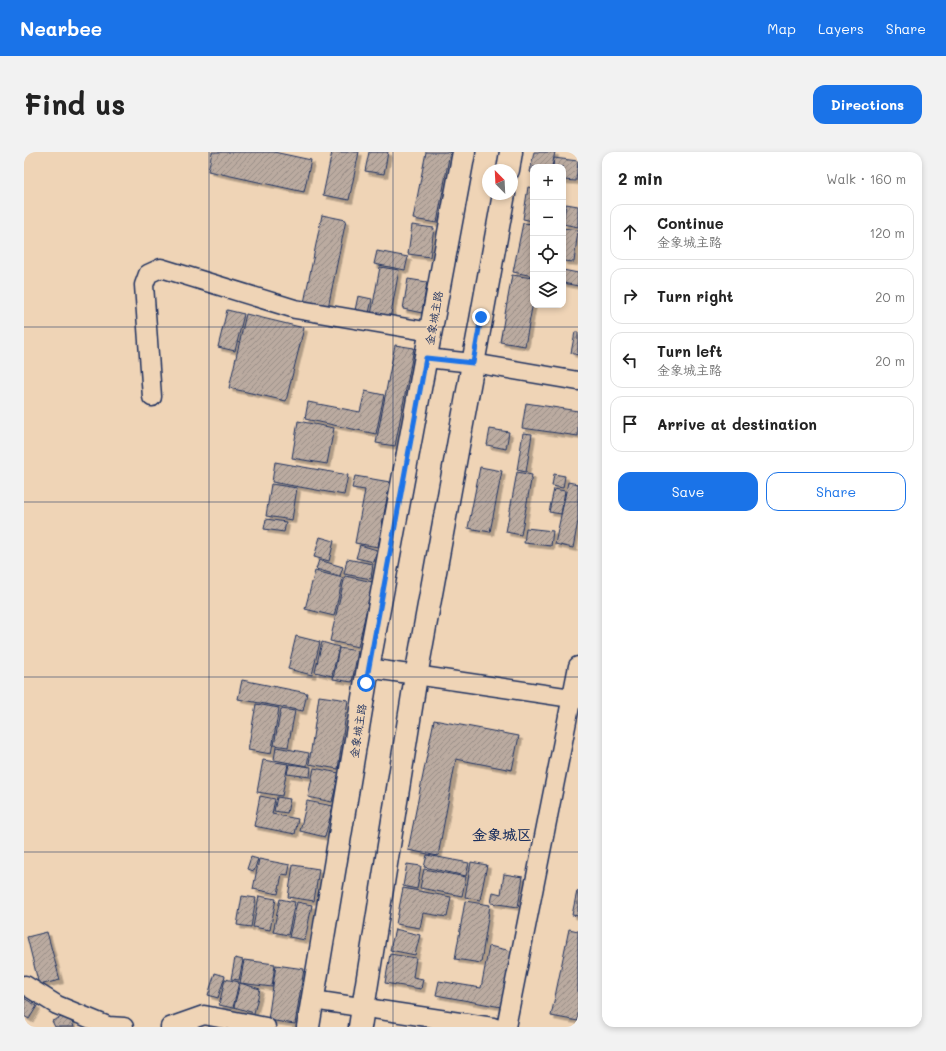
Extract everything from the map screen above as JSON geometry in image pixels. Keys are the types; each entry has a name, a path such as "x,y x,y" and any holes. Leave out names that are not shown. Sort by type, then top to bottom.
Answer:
{"main road":[{"name":"金象城主路","path":"308,1027 368,668 464,152"},
{"path":"509,164 511,152"},
{"path":"362,1017 416,676 503,200"}],"street":[{"path":"152,397 144,285 148,274 161,268 295,309 431,332"},
{"path":"426,358 473,363 578,381"},
{"path":"506,1027 575,698 578,666"},
{"path":"368,668 575,698"},
{"path":"25,985 57,1005 108,1026 124,1027"},
{"path":"313,1000 362,1017 493,1027"},
{"path":"170,1027 204,1015 266,1027"}],"building":[{"path":"212,152 274,152 311,160 304,192 208,171"},
{"path":"332,152 359,152 349,200 323,195"},
{"path":"369,152 388,152 384,174 365,171"},
{"path":"426,152 450,152 437,223 413,219"},
{"path":"534,152 555,152 553,164 532,164"},
{"path":"554,158 578,161 576,181 566,180 566,164 553,164"},
{"path":"528,187 530,187 530,220 523,219"},
{"path":"566,204 578,206 578,227 566,225"},
{"path":"322,215 346,220 328,308 304,303"},
{"path":"523,223 530,224 530,275 513,272"},
{"path":"412,225 434,228 430,257 408,254"},
{"path":"566,228 578,230 574,262 566,261"},
{"path":"377,251 408,257 405,270 374,264"},
{"path":"380,267 399,270 390,319 371,315"},
{"path":"566,271 578,273 578,286 566,284"},
{"path":"512,275 530,278 530,308 532,308 525,346 500,342"},
{"path":"408,279 427,282 422,313 403,309"},
{"path":"358,296 372,299 368,318 354,315"},
{"path":"227,310 244,314 235,351 218,347"},
{"path":"246,314 304,328 286,401 229,388"},
{"path":"575,332 578,332 578,355 571,353"},
{"path":"395,345 414,348 395,446 376,443"},
{"path":"365,391 384,395 376,434 305,419 308,402 360,412"},
{"path":"526,403 578,411 578,436 522,428"},
{"path":"298,421 334,428 327,464 292,458"},
{"path":"490,429 509,432 506,449 487,445"},
{"path":"523,433 532,434 526,472 517,470"},
{"path":"275,462 348,475 344,495 272,482"},
{"path":"480,467 502,471 490,532 468,528"},
{"path":"517,472 532,475 521,535 506,532"},
{"path":"554,474 565,476 563,488 552,486"},
{"path":"355,476 390,482 378,547 355,543 365,490 352,488"},
{"path":"568,482 578,484 578,521 573,548 555,544"},
{"path":"271,484 297,488 292,520 266,516"},
{"path":"554,489 565,491 561,514 549,512"},
{"path":"266,519 286,522 284,532 264,529"},
{"path":"526,528 553,531 551,546 524,543"},
{"path":"320,537 334,541 329,561 314,557"},
{"path":"360,545 377,550 374,562 356,558"},
{"path":"347,559 373,564 371,579 344,574"},
{"path":"319,560 343,567 340,576 316,569"},
{"path":"315,571 343,578 334,616 305,609"},
{"path":"345,576 373,582 358,647 330,641"},
{"path":"296,636 320,642 312,675 288,669"},
{"path":"322,642 339,647 332,676 315,672"},
{"path":"339,648 358,651 352,682 333,679"},
{"path":"242,680 307,693 303,711 238,699"},
{"path":"319,696 348,700 338,769 309,764"},
{"path":"256,704 279,708 271,754 248,750"},
{"path":"281,709 295,711 288,747 274,745"},
{"path":"434,720 519,736 512,770 456,759 438,856 408,850"},
{"path":"276,747 309,753 307,766 274,760"},
{"path":"263,760 288,764 282,796 257,792"},
{"path":"289,764 311,767 310,777 287,774"},
{"path":"314,768 339,773 332,802 308,797"},
{"path":"260,796 275,799 272,814 298,819 295,834 254,826"},
{"path":"277,797 290,799 287,813 274,811"},
{"path":"307,801 333,806 325,837 300,831"},
{"path":"427,855 469,863 466,876 424,867"},
{"path":"251,857 258,859 254,871 247,869"},
{"path":"259,859 290,865 288,875 282,874 278,894 253,889"},
{"path":"471,862 487,865 480,900 465,897"},
{"path":"407,864 421,866 417,889 403,886"},
{"path":"293,865 319,869 314,901 288,897"},
{"path":"424,869 466,877 462,896 420,888"},
{"path":"504,874 523,877 518,907 491,903 493,892 501,894"},
{"path":"403,888 451,897 447,917 423,913 420,928 396,924"},
{"path":"578,891 578,916 572,915"},
{"path":"242,896 256,898 251,927 237,925"},
{"path":"259,896 276,899 270,930 253,927"},
{"path":"280,899 295,902 288,935 273,932"},
{"path":"465,901 490,905 481,963 455,959"},
{"path":"297,902 312,905 305,940 289,937"},
{"path":"395,929 420,935 415,955 390,950"},
{"path":"569,929 578,931 578,1021 551,1016"},
{"path":"47,932 60,980 39,985 27,937"},
{"path":"489,946 512,951 501,1007 436,995 439,981 481,988"},
{"path":"390,954 416,958 413,977 423,979 421,989 385,983"},
{"path":"235,958 243,960 239,980 231,979"},
{"path":"244,960 275,964 272,987 240,983"},
{"path":"276,965 304,969 295,1024 268,1020"},
{"path":"215,973 225,976 218,998 208,995"},
{"path":"225,979 239,982 233,1008 219,1005"},
{"path":"240,983 260,989 254,1013 234,1007"},
{"path":"24,998 37,1006 29,1019 24,1016"},
{"path":"69,1014 74,1027 55,1027 52,1021"}],"district":[{"name":"金象城区","path":"502,835"}],"route":[{"path":"366,683 426,358 473,363 481,317"}]}
